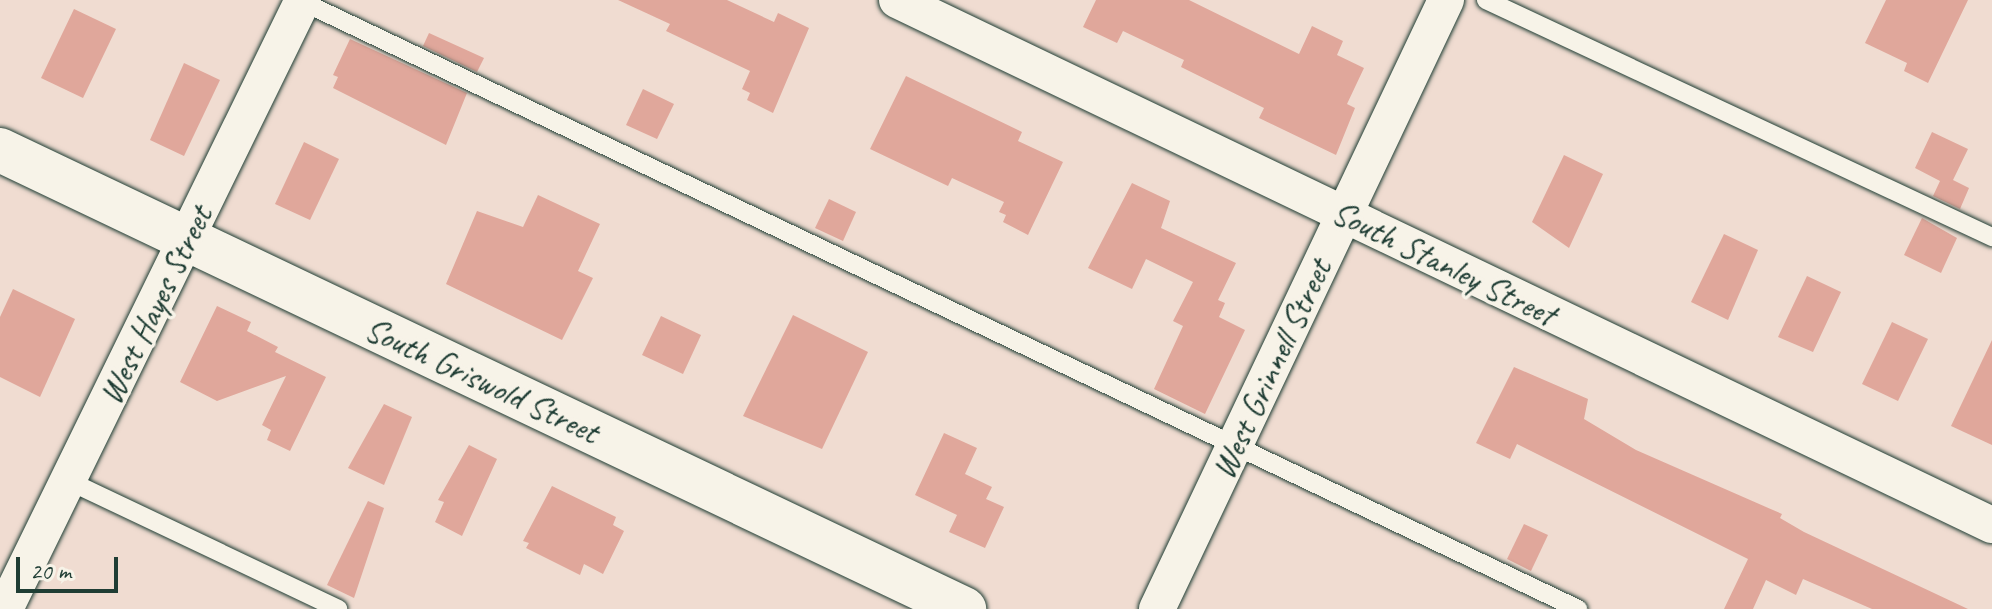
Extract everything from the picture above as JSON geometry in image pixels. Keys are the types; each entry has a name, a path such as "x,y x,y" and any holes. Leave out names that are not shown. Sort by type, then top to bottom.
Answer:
{"street":[{"name":"South Stanley Street","path":"897,0 1992,525"},
{"name":"West Grinnell Street","path":"1157,609 1446,0"},
{"name":"West Hayes Street","path":"5,609 302,1"},
{"name":"South Griswold Street","path":"0,150 964,609"}],"lane":[{"path":"1486,0 1992,237"},
{"path":"302,1 1578,609"},
{"path":"69,481 338,609"}],"building":[{"path":"618,0 727,0 774,22 778,13 809,28 773,113 747,100 750,93 742,89 750,71 666,31 670,24"},
{"path":"1096,0 1189,0 1299,54 1312,26 1343,41 1337,55 1364,68 1347,104 1355,108 1336,155 1259,118 1264,108 1181,67 1184,60 1123,31 1117,43 1083,27"},
{"path":"1886,0 1968,0 1928,83 1904,71 1907,63 1865,43"},
{"path":"74,9 116,29 83,98 41,78"},
{"path":"429,33 484,58 477,72 423,46"},
{"path":"350,39 467,93 446,145 333,88 338,77 333,75"},
{"path":"184,63 220,80 184,156 150,140"},
{"path":"906,76 1022,132 1018,141 1063,162 1028,235 1003,222 1006,215 999,212 1004,202 952,178 948,186 870,149"},
{"path":"643,89 674,104 657,139 626,125"},
{"path":"1932,132 1968,149 1953,180 1969,188 1960,209 1933,196 1940,181 1915,168"},
{"path":"304,142 339,159 310,220 275,204"},
{"path":"1564,155 1603,174 1569,248 1532,222"},
{"path":"1132,183 1170,201 1161,228 1236,263 1218,300 1225,303 1219,317 1245,330 1205,414 1154,389 1183,326 1173,321 1193,282 1146,259 1132,289 1088,268"},
{"path":"538,195 600,224 578,271 593,278 562,340 446,284 477,211 523,227"},
{"path":"829,199 856,212 843,241 815,228"},
{"path":"1922,218 1957,238 1941,273 1904,255"},
{"path":"1724,234 1758,250 1728,320 1691,302"},
{"path":"1807,276 1841,292 1813,352 1778,337"},
{"path":"13,289 75,319 40,397 0,377 0,317"},
{"path":"217,306 251,322 247,331 278,347 275,352 326,377 290,451 267,440 271,430 262,425 286,376 217,401 180,382"},
{"path":"793,315 868,352 822,449 743,416"},
{"path":"661,316 701,335 683,374 642,355"},
{"path":"1892,322 1928,339 1898,401 1862,384"},
{"path":"1992,340 1992,445 1951,426"},
{"path":"1514,367 1588,399 1584,419 1636,450 1782,514 1780,518 1804,532 1968,609 1872,609 1803,579 1796,595 1766,580 1753,609 1724,609 1748,559 1517,444 1510,459 1476,443"},
{"path":"384,404 412,417 384,485 348,468"},
{"path":"944,433 977,448 965,474 992,487 986,499 1004,507 985,548 949,532 957,515 915,495"},
{"path":"469,445 497,459 462,536 435,522 444,502 438,500"},
{"path":"552,486 616,517 613,525 624,531 603,574 584,564 580,575 526,548 529,543 523,541"},
{"path":"368,501 384,508 354,598 327,585"},
{"path":"1524,524 1548,535 1531,571 1507,559"}]}
